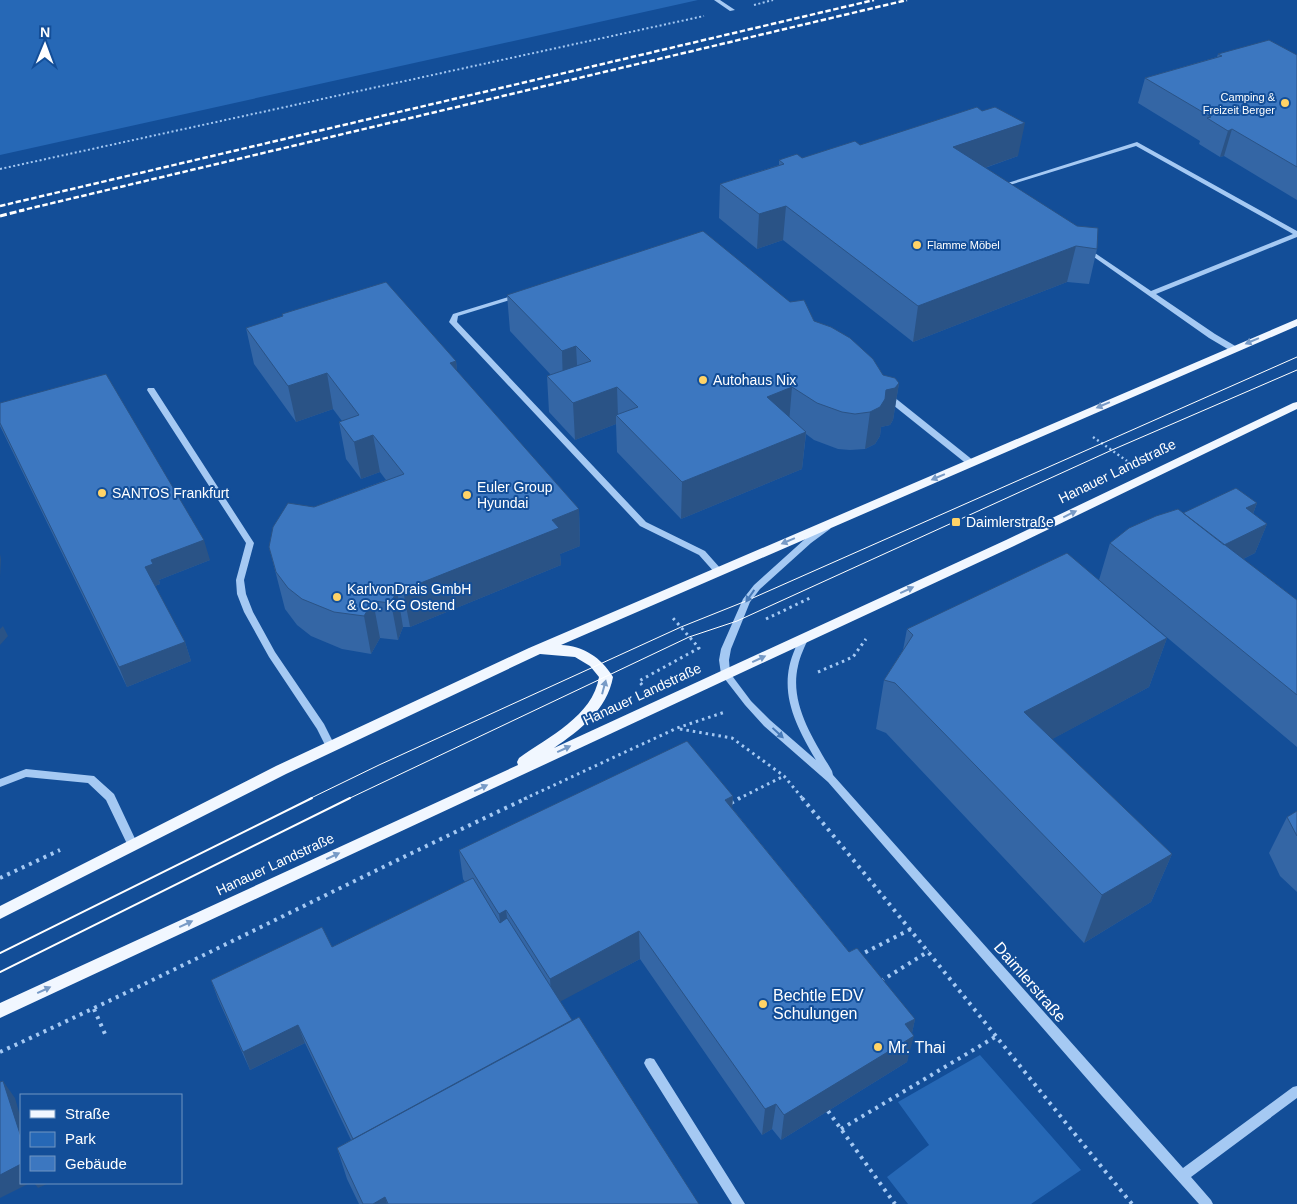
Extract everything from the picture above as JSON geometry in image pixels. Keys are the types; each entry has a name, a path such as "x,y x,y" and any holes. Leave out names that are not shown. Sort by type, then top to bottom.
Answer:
{"main road":[{"path":"0,913 330,746 534,651 1297,322"},
{"name":"Hanauer Landstraße","path":"0,1011 1010,543 1297,405"},
{"path":"504,777 580,720 602,695 606,677 599,665 582,653 555,649 534,651"}],"street":[{"path":"717,0 732,10"},
{"path":"1008,192 1000,186 1136,144 1297,235"},
{"path":"1150,294 1297,235"},
{"path":"1079,244 1150,294 1234,349"},
{"path":"529,292 455,314 453,322 643,524 702,553 718,571"},
{"path":"876,386 970,463"},
{"path":"150,390 250,543 240,581 242,599 251,619 321,727 330,746"},
{"path":"726,674 724,660 726,649 746,601 757,587 802,546 839,519"},
{"name":"Daimlerstraße","path":"805,637 793,666 792,683 795,702 805,732 831,779"},
{"name":"Daimlerstraße","path":"726,674 748,703 767,723 831,779 1207,1204"},
{"path":"0,783 26,774 91,779 110,797 133,845"},
{"path":"650,1063 739,1204"},
{"path":"1183,1175 1297,1091"}],"path":[{"path":"0,169 732,10"},
{"path":"760,622 810,598"},
{"path":"639,681 699,648 670,616"},
{"path":"0,1052 94,1010 401,857 678,728 702,721"},
{"path":"678,728 732,738 784,776 911,929 995,1036 1132,1204"},
{"path":"727,805 784,776"},
{"path":"852,960 911,929"},
{"path":"873,986 929,952"},
{"path":"94,1010 105,1034"},
{"path":"841,1129 995,1036"},
{"path":"828,1111 895,1204"}],"green space":[{"path":"0,0 698,0 0,155"},
{"path":"980,1055 1081,1170 1031,1204 908,1204 887,1177 929,1145 898,1102"}],"building":[{"path":"1269,40 1297,55 1297,167 1232,129 1228,131 1207,118 1211,117 1145,78 1222,56 1218,54"},
{"name":"Flamme Möbel","path":"977,107 982,111 995,107 1025,123 953,147 1077,226 1098,228 1097,249 1076,246 918,306 786,206 759,214 720,184 784,164 779,160 797,154 802,158 855,141 860,145"},
{"path":"703,231 790,302 804,300 814,321 831,327 850,338 873,359 883,375 895,378 899,383 895,388 886,390 885,399 880,407 870,412 855,414 842,412 817,403 792,387 767,397 806,432 682,482 616,415 638,407 617,387 573,403 547,376 591,361 576,346 562,351 507,295"},
{"name":"Euler Group Hyundai","path":"386,282 456,361 450,363 579,509 552,520 559,528 403,590 397,590 391,603 373,601 364,616 334,612 302,599 288,588 276,572 269,547 273,527 288,503 314,507 404,474 373,435 354,442 339,422 359,415 327,373 288,386 246,328 283,316 282,314"},
{"name":"SANTOS Frankfurt","path":"106,374 204,540 151,560 153,564 145,567 185,642 119,667 0,423 0,403"},
{"path":"1236,488 1257,503 1246,508 1267,524 1224,545 1183,513"},
{"path":"1178,509 1297,600 1297,695 1110,543 1129,528"},
{"path":"1067,553 1167,638 1024,712 1172,854 1102,895 895,683 884,680 913,635 907,629"},
{"path":"687,741 733,796 725,800 849,952 857,948 915,1019 905,1024 914,1036 784,1115 776,1104 765,1109 639,931 550,979 506,910 499,914 459,850"},
{"path":"1297,811 1297,836 1287,817"},
{"path":"473,878 500,923 507,918 572,1020 353,1139 298,1025 243,1052 211,980 322,927 332,947"},
{"path":"579,1017 699,1204 388,1204 385,1197 373,1204 363,1204 337,1148"},
{"path":"3,1081 20,1134 20,1165 0,1175 0,1082"}],"tram line":[{"path":"309,799 681,627 746,601 1297,357"},
{"path":"348,799 689,637 737,621 1112,450 1297,370"},
{"path":"0,953 312,798"},
{"path":"0,972 350,798"}],"railway":[{"path":"0,206 874,0"},
{"path":"19,211 907,0"},
{"path":"0,216 24,210"}],"place":[{"name":"Camping & Freizeit Berger","path":"1285,103"},
{"name":"Flamme Möbel","path":"917,245"},
{"name":"Autohaus Nix","path":"703,380"},
{"name":"SANTOS Frankfurt","path":"102,493"},
{"name":"Euler Group Hyundai","path":"467,495"},
{"name":"Daimlerstraße","path":"956,522"},
{"name":"KarlvonDrais GmbH & Co. KG Ostend","path":"337,597"},
{"name":"Bechtle EDV Schulungen","path":"763,1004"},
{"name":"Mr. Thai","path":"878,1047"}]}
